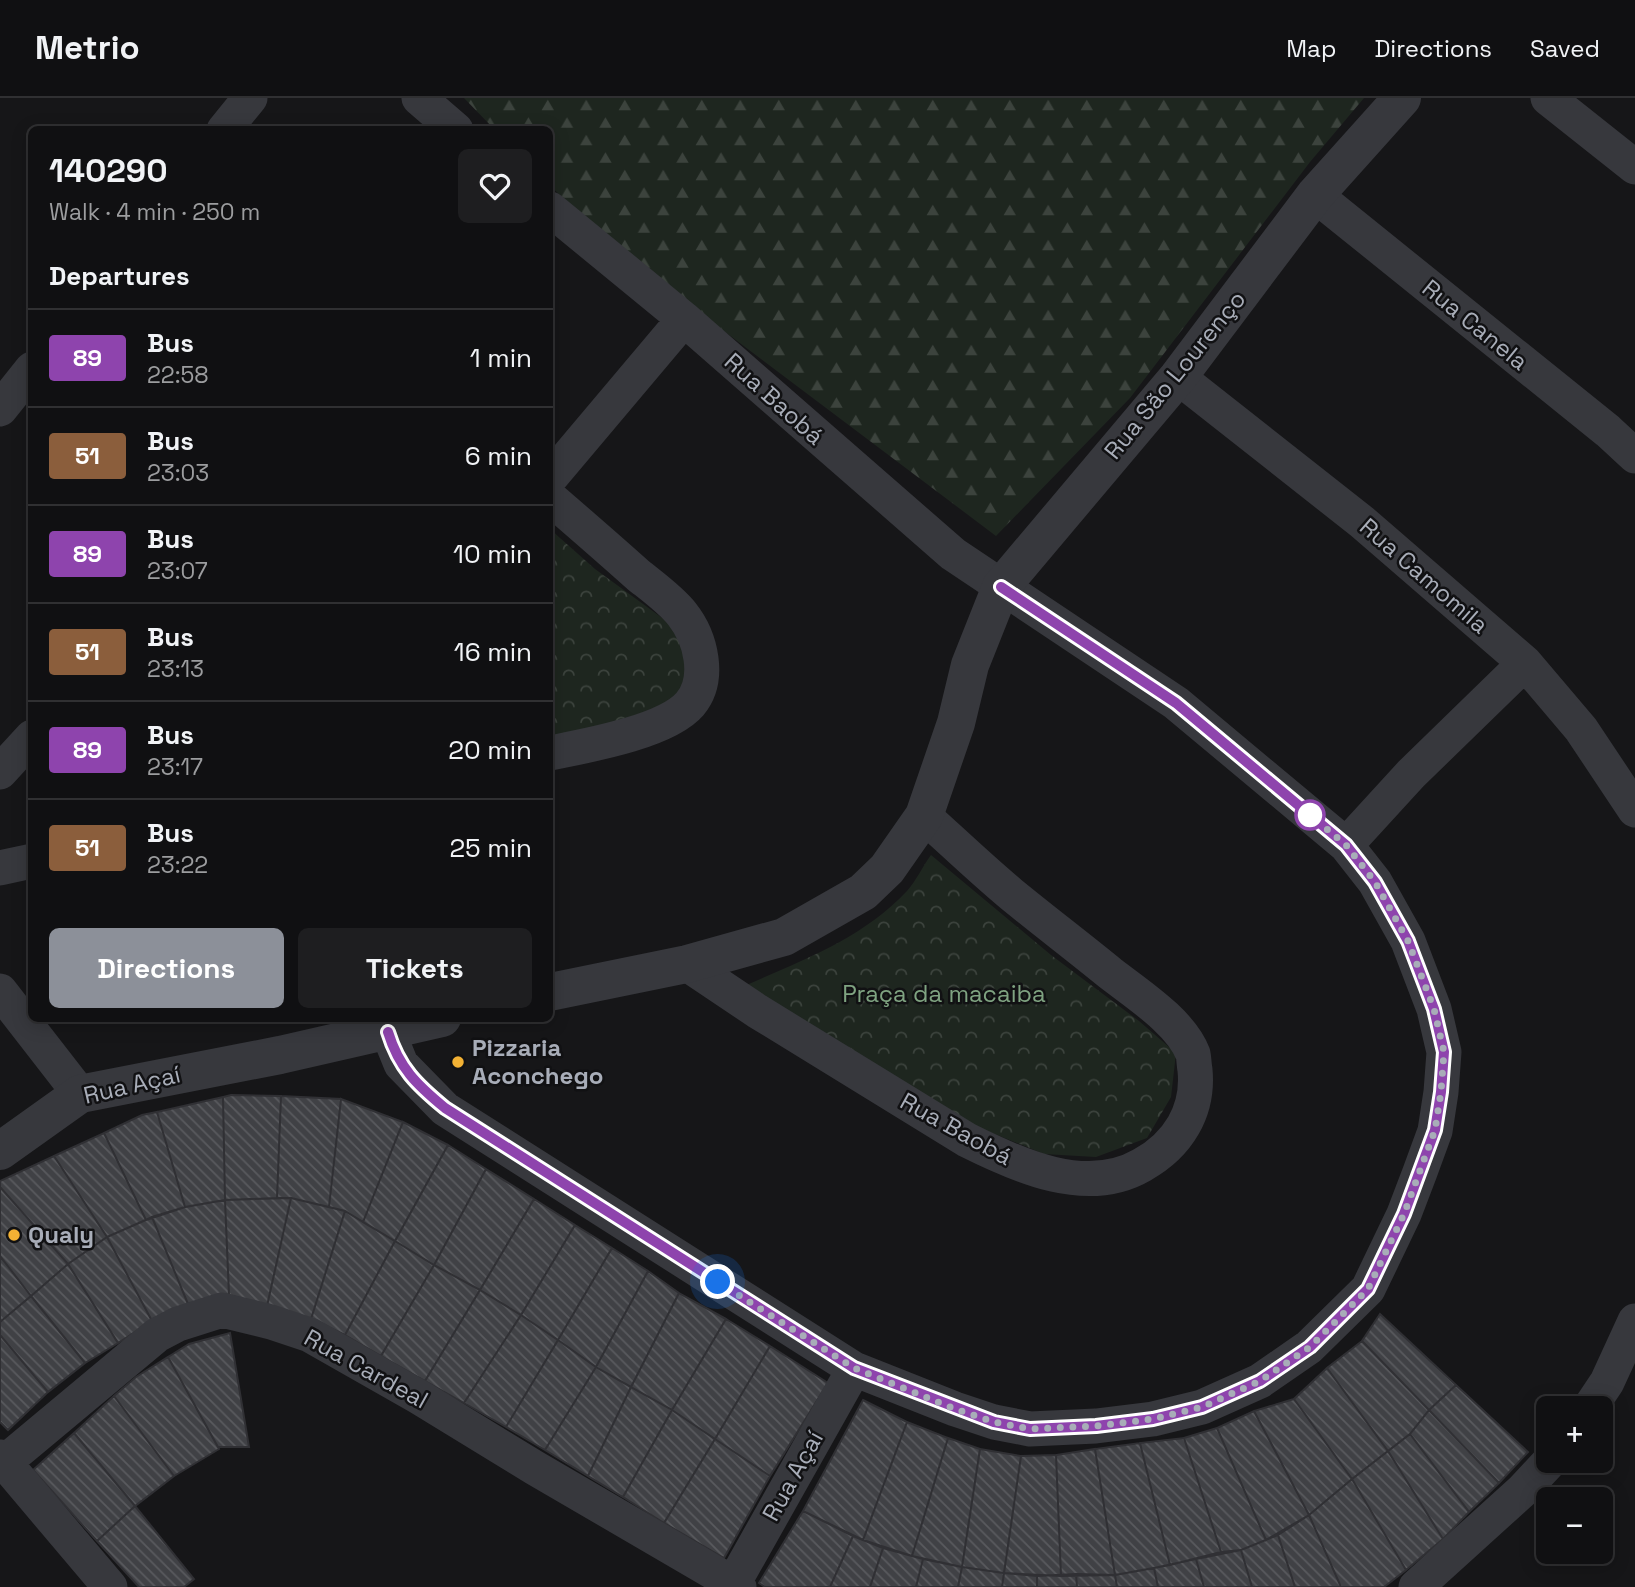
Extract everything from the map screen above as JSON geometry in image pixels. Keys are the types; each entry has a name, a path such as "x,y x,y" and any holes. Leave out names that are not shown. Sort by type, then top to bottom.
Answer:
{"street":[{"path":"227,126 250,98"},
{"path":"419,98 451,126"},
{"name":"Rua São Lourenço","path":"924,816 956,723 970,665 1001,587 1178,377 1315,195 1402,98"},
{"path":"1548,98 1635,167"},
{"name":"Rua Canela","path":"1315,195 1608,431 1635,456"},
{"name":"Rua Baobá","path":"553,211 684,319 953,554 1001,587"},
{"path":"553,474 684,319"},
{"path":"0,409 28,374"},
{"name":"Rua Camomila","path":"1178,377 1362,522 1525,663 1581,729 1635,810"},
{"path":"553,501 682,614 697,641 702,668 699,687 689,704 672,716 607,741 553,751"},
{"path":"427,1022 388,1032 401,1064 428,1094 445,1108 854,1368 955,1409 994,1422 1030,1429 1096,1426 1153,1419 1202,1407 1260,1381 1310,1347 1368,1289 1404,1214 1435,1130 1444,1052 1434,1009 1408,941 1375,882 1346,845 1176,703 1001,587"},
{"path":"1346,845 1411,775 1525,663"},
{"path":"0,772 28,741"},
{"path":"553,991 687,964 785,937 863,892 887,869 924,816"},
{"name":"Rua Baobá","path":"687,964 757,1011 967,1140 1002,1157 1048,1174 1092,1179 1127,1174 1158,1156 1180,1133 1190,1114 1196,1084 1193,1055 1180,1032 1151,1005 1010,892 924,816"},
{"path":"0,868 28,861"},
{"path":"0,991 80,1094"},
{"name":"Rua Açaí","path":"0,1151 80,1094 388,1032"},
{"name":"Rua Cardeal","path":"1,1462 157,1335 178,1324 222,1310 310,1335 736,1585"},
{"path":"1597,1396 1635,1321"},
{"name":"Rua Açaí","path":"736,1585 854,1368"},
{"path":"1,1462 110,1587"},
{"path":"1416,1587 1539,1473"}],"green space":[{"path":"464,98 1364,98 1310,162 1130,398 996,536 655,279 553,189 553,126 491,126"},
{"path":"553,532 595,569 676,628 695,670 689,697 553,744"},
{"name":"Praça da macaiba","path":"931,855 1051,955 1139,1021 1176,1053 1171,1097 1147,1138 1096,1157 1044,1154 968,1123 742,987 808,958 871,923 907,891"}],"building":[{"path":"281,1096 277,1198 225,1200 223,1097"},
{"path":"281,1096 341,1099 329,1207 291,1198 277,1198"},
{"path":"223,1097 225,1200 185,1207 157,1112"},
{"path":"341,1099 403,1122 363,1222 345,1211 329,1207"},
{"path":"157,1112 185,1207 146,1220 104,1133 142,1115"},
{"path":"403,1122 448,1145 395,1241 363,1222"},
{"path":"104,1133 146,1220 107,1237 54,1156"},
{"path":"448,1145 486,1169 434,1265 395,1241"},
{"path":"54,1156 107,1237 68,1264 0,1187 0,1181"},
{"path":"486,1169 534,1199 480,1290 434,1265"},
{"path":"0,1187 68,1264 31,1296 0,1256"},
{"path":"291,1198 345,1211 311,1319 267,1306"},
{"path":"291,1198 267,1306 229,1295 225,1200"},
{"path":"534,1199 575,1225 521,1315 480,1290"},
{"path":"534,1199 575,1225 521,1315 480,1290"},
{"path":"225,1200 229,1295 188,1304 152,1217 185,1207"},
{"path":"345,1211 395,1241 345,1335 311,1319"},
{"path":"152,1217 188,1304 152,1321 107,1237"},
{"path":"575,1225 612,1248 558,1340 521,1315"},
{"path":"107,1237 152,1321 118,1343 68,1264"},
{"path":"395,1241 434,1265 381,1356 345,1335"},
{"path":"612,1248 648,1271 596,1367 558,1340"},
{"path":"0,1256 31,1296 0,1322"},
{"path":"68,1264 118,1343 85,1363 31,1296"},
{"path":"434,1265 480,1290 425,1381 381,1356"},
{"path":"434,1265 480,1290 425,1381 381,1356"},
{"path":"648,1271 679,1293 631,1387 596,1367"},
{"path":"480,1290 521,1315 464,1403 425,1381"},
{"path":"679,1293 726,1319 672,1410 631,1387"},
{"path":"679,1293 726,1319 672,1410 631,1387"},
{"path":"31,1296 85,1363 48,1392 0,1335 0,1322"},
{"path":"1380,1314 1456,1385 1429,1410 1362,1341"},
{"path":"521,1315 558,1340 506,1427 464,1403"},
{"path":"726,1319 770,1346 715,1439 672,1410"},
{"path":"230,1333 249,1447 218,1447 168,1357 189,1344"},
{"path":"0,1335 48,1392 8,1430 0,1422"},
{"path":"558,1340 596,1367 545,1450 506,1427"},
{"path":"1362,1341 1429,1410 1410,1434 1388,1451 1327,1368"},
{"path":"770,1346 828,1383 770,1476 715,1439"},
{"path":"168,1357 219,1449 174,1476 114,1396 136,1377"},
{"path":"596,1367 631,1387 588,1476 545,1450"},
{"path":"1327,1368 1388,1451 1352,1479 1294,1399"},
{"path":"1456,1385 1528,1452 1499,1483 1429,1410"},
{"path":"631,1387 672,1410 623,1497 588,1476"},
{"path":"114,1396 174,1476 135,1506 74,1433"},
{"path":"1294,1399 1352,1479 1309,1515 1254,1411"},
{"path":"863,1400 907,1422 863,1540 803,1511"},
{"path":"672,1410 715,1439 664,1523 623,1497"},
{"path":"1429,1410 1499,1483 1469,1512 1410,1434"},
{"path":"1254,1411 1309,1515 1266,1540 1217,1428"},
{"path":"907,1422 948,1438 912,1556 863,1540"},
{"path":"1217,1428 1266,1540 1241,1550 1221,1552 1184,1438"},
{"path":"74,1433 135,1506 97,1541 33,1470"},
{"path":"1410,1434 1469,1512 1443,1539 1388,1451"},
{"path":"948,1438 980,1449 962,1567 912,1556"},
{"path":"1184,1438 1221,1552 1170,1565 1140,1443"},
{"path":"715,1439 770,1476 724,1558 664,1523"},
{"path":"1140,1443 1170,1565 1115,1575 1095,1449"},
{"path":"980,1449 1021,1456 1004,1573 962,1567"},
{"path":"1095,1449 1115,1575 1061,1576 1056,1455"},
{"path":"1388,1451 1443,1539 1406,1570 1352,1479"},
{"path":"1056,1455 1061,1576 1004,1573 1021,1456"},
{"path":"1352,1479 1406,1570 1384,1587 1341,1587 1309,1515"},
{"path":"135,1506 194,1579 184,1587 139,1587 97,1541"},
{"path":"803,1511 853,1536 830,1587 765,1587 759,1583"},
{"path":"1309,1515 1341,1587 1295,1587 1278,1535"},
{"path":"1278,1535 1295,1587 1252,1587 1241,1550"},
{"path":"853,1536 883,1548 870,1587 830,1587"},
{"path":"883,1548 923,1559 916,1587 870,1587"},
{"path":"1241,1550 1252,1587 1204,1587 1196,1559"},
{"path":"923,1559 962,1567 958,1587 916,1587"},
{"path":"1196,1559 1204,1587 1158,1587 1154,1568"},
{"path":"962,1567 1004,1573 1002,1587 958,1587"},
{"path":"1154,1568 1158,1587 1117,1587 1115,1575"},
{"path":"1004,1573 1037,1576 1037,1587 1002,1587"},
{"path":"1076,1574 1077,1587 1037,1587 1037,1576"},
{"path":"1076,1574 1115,1575 1117,1587 1077,1587"}],"bus line":[{"name":"89","path":"388,1032 401,1064 428,1094 445,1108 854,1368 955,1409 994,1422 1030,1429 1096,1426 1153,1419 1202,1407 1260,1381 1310,1347 1368,1289 1404,1214 1435,1130 1444,1052 1434,1009 1408,941 1375,882 1346,845 1176,703 1001,587"}],"place":[{"name":"Pizzaria Aconchego","path":"458,1062"},
{"name":"Qualy","path":"14,1235"}],"route":[{"path":"718,1282 854,1368 955,1409 994,1422 1030,1429 1096,1426 1153,1419 1202,1407 1260,1381 1310,1347 1368,1289 1404,1214 1435,1130 1444,1052 1434,1009 1408,941 1375,882 1346,845 1304,810 1310,815"}]}
